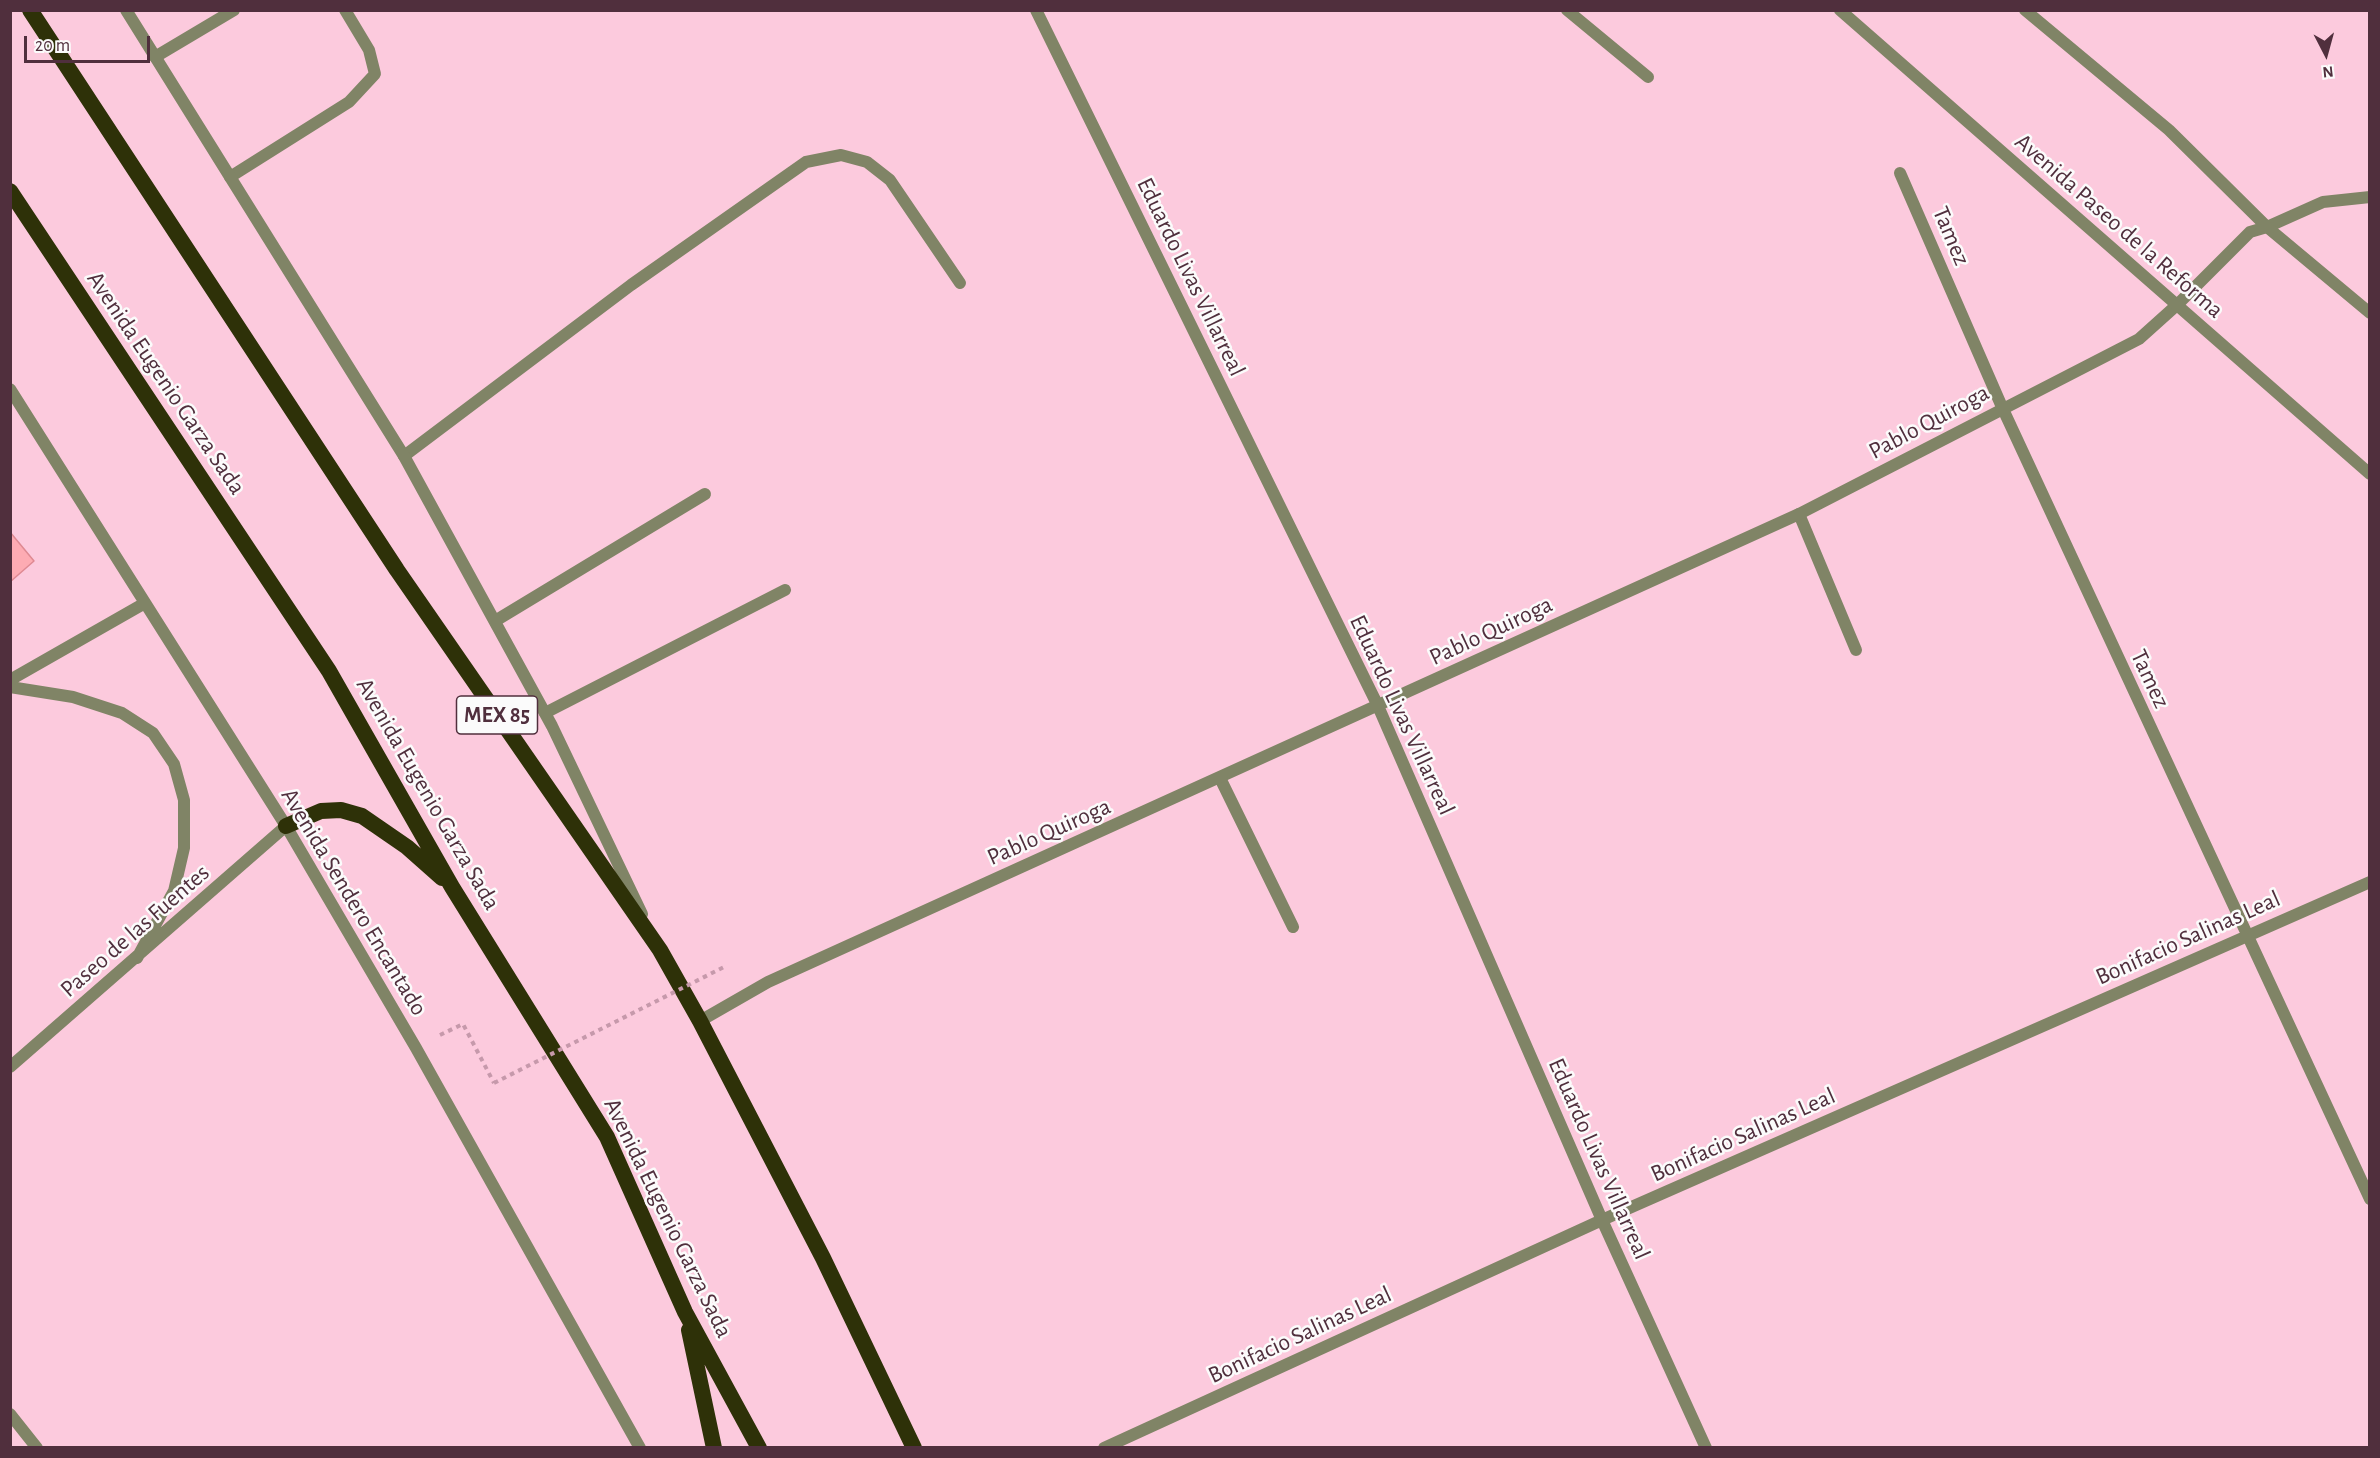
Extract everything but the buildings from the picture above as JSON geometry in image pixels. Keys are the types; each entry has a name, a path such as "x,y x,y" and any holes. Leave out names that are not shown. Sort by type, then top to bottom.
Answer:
{"highway":[{"name":"MEX 85","path":"30,10 397,570 660,950 700,1021 823,1258 914,1448"},
{"name":"Avenida Eugenio Garza Sada","path":"10,191 329,671 452,887 607,1137 686,1312 759,1448"},
{"path":"286,826 321,811 341,810 362,816 407,847 452,887"},
{"path":"686,1312 714,1448"}],"street":[{"path":"126,10 404,456 545,713 660,950"},
{"path":"155,57 234,10"},
{"path":"230,177 349,102 375,74 369,50 345,10"},
{"name":"Eduardo Livas Villarreal","path":"1036,10 1378,706 1602,1220 1706,1448"},
{"path":"1567,10 1648,77"},
{"name":"Avenida Paseo de la Reforma","path":"1840,10 2370,474"},
{"path":"2025,10 2169,130 2267,227 2370,314"},
{"path":"404,456 631,285 806,162 841,155 867,162 890,180 960,283"},
{"name":"Tamez","path":"1900,173 2002,407 2370,1199"},
{"name":"Pablo Quiroga","path":"700,1021 768,982 1799,514 2002,407 2139,339 2178,304 2250,232 2267,227 2323,202 2370,197"},
{"name":"Avenida Sendero Encantado","path":"10,389 286,826 416,1048 640,1448"},
{"path":"495,621 705,494"},
{"path":"1799,514 1856,650"},
{"path":"545,713 785,590"},
{"path":"10,680 145,603"},
{"path":"10,687 73,698 122,713 153,733 174,764 184,800 184,848 174,891 137,958"},
{"path":"1220,778 1293,927"},
{"name":"Paseo de las Fuentes","path":"10,1067 286,826"},
{"name":"Bonifacio Salinas Leal","path":"1104,1448 1602,1220 2370,882"},
{"path":"10,1414 37,1448"}],"path":[{"path":"463,1024 494,1083 726,966"}]}
